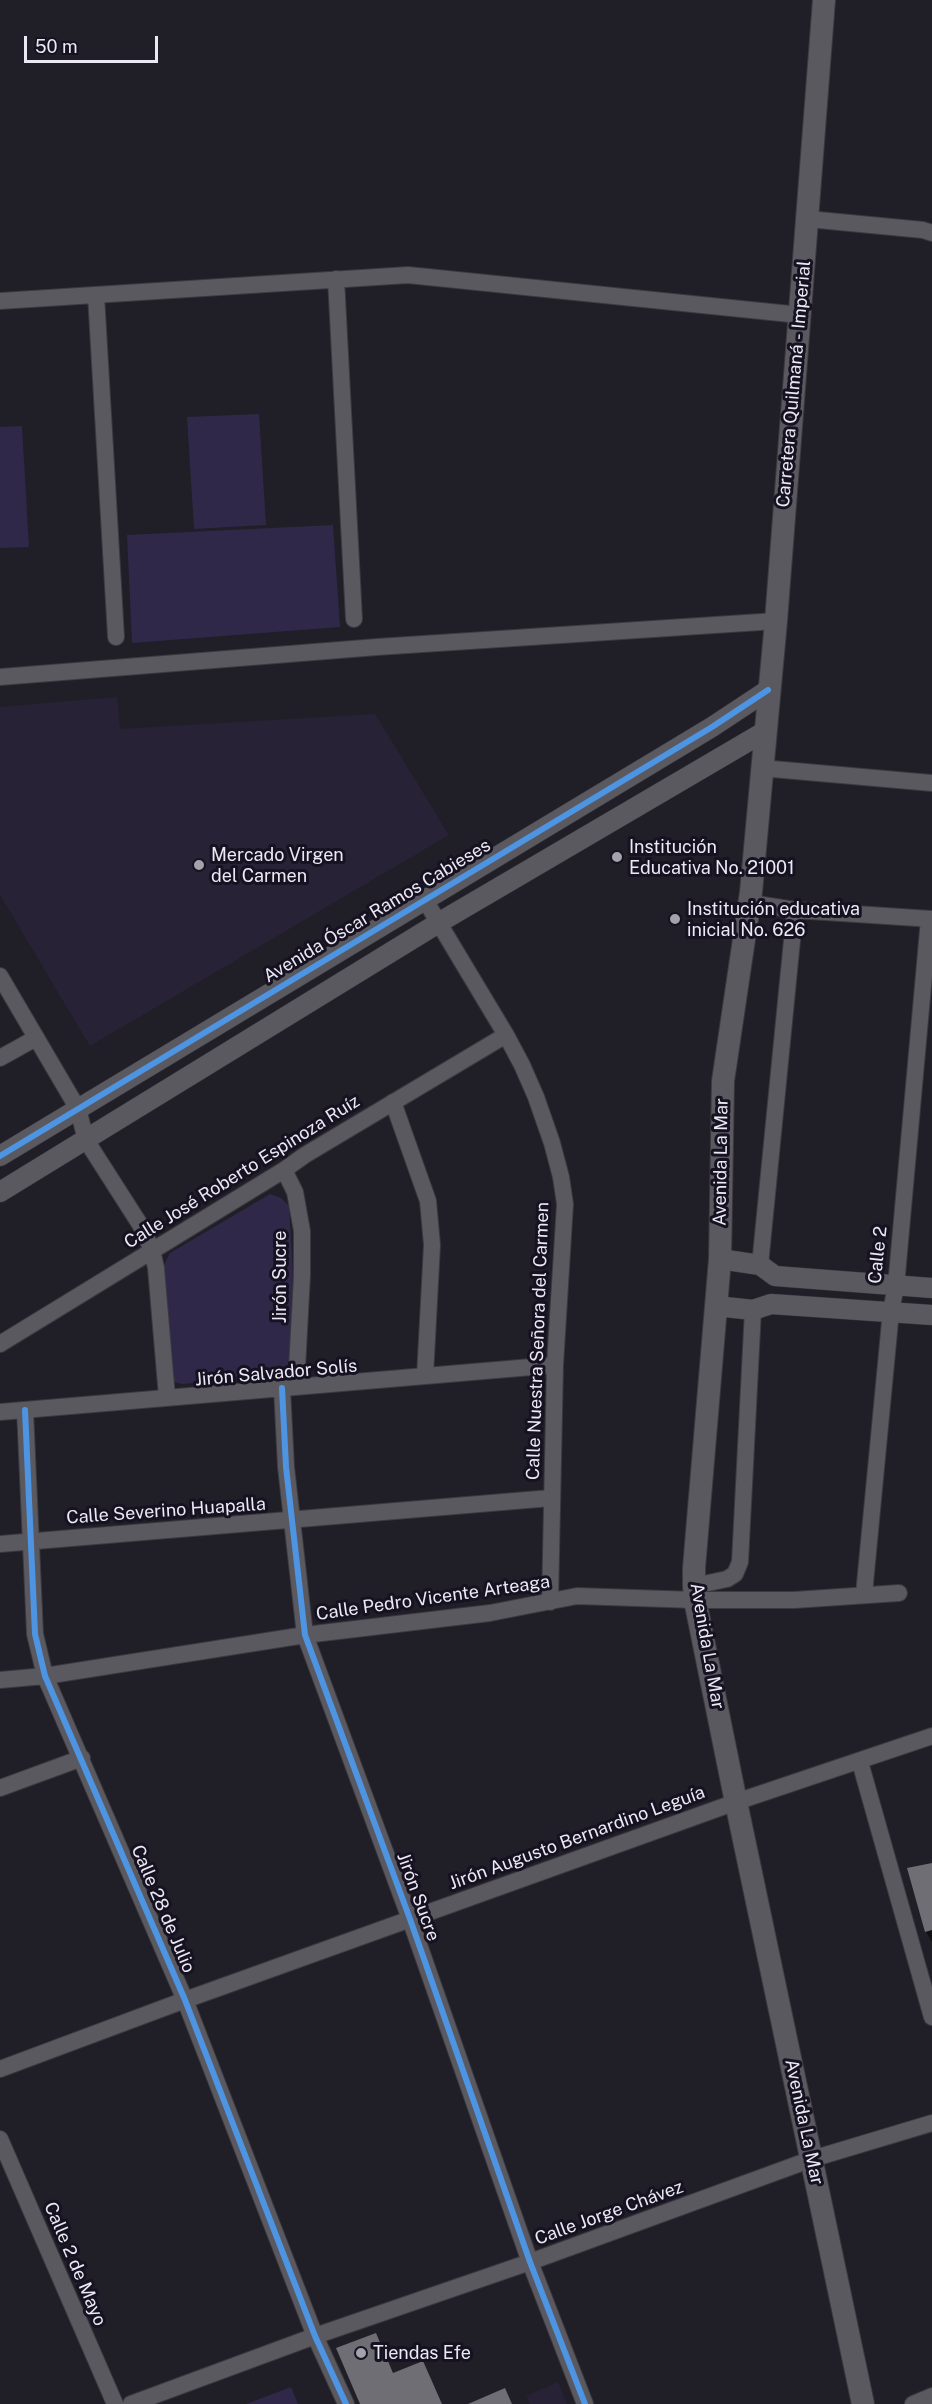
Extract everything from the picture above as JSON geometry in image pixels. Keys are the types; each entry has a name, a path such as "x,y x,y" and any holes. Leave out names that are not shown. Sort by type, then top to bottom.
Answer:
{"main road":[{"name":"Carretera Quilmaná - Imperial","path":"761,768 776,621 824,0"},
{"name":"Avenida La Mar","path":"761,768 750,903 723,1081 720,1259 694,1568 694,1593 864,2404"}],"street":[{"path":"808,219 923,230 932,233"},
{"path":"0,301 408,275 800,315"},
{"path":"336,279 354,619"},
{"path":"96,295 116,637"},
{"path":"0,676 377,647 776,621"},
{"name":"Avenida Óscar Ramos Cabieses","path":"0,1156 712,727 768,690"},
{"path":"0,1192 440,922 764,732"},
{"path":"761,768 932,783"},
{"name":"Calle Nuestra Señora del Carmen","path":"425,900 506,1035 536,1097 561,1177 565,1204 555,1365 550,1602"},
{"path":"750,903 795,910 931,919"},
{"path":"759,1265 795,910"},
{"name":"Calle 2","path":"864,1594 931,919"},
{"path":"0,976 78,1109 86,1140 141,1226 152,1250 156,1268 167,1397"},
{"name":"Calle José Roberto Espinoza Ruíz","path":"0,1344 305,1155 506,1035"},
{"path":"0,1058 36,1038"},
{"path":"393,1102 428,1201 432,1245 425,1376"},
{"name":"Jirón Sucre","path":"284,1170 295,1192 302,1231 302,1275 289,1387 286,1467 304,1635 410,1919 530,2262 585,2404"},
{"path":"720,1259 759,1265 775,1276 932,1288"},
{"path":"716,1306 753,1310 771,1304 932,1315"},
{"path":"694,1593 735,1574 740,1562 753,1310"},
{"name":"Jirón Salvador Solís","path":"0,1412 555,1365"},
{"name":"Calle 28 de Julio","path":"25,1410 36,1634 45,1676 185,2000 315,2336 346,2404"},
{"name":"Calle Severino Huapalla","path":"0,1544 551,1498"},
{"path":"694,1593 794,1600 899,1593"},
{"name":"Calle Pedro Vicente Arteaga","path":"0,1680 45,1676 304,1635 490,1613 577,1596 694,1593"},
{"name":"Jirón Augusto Bernardino Leguía","path":"0,2069 736,1802 932,1736"},
{"path":"0,1788 82,1758"},
{"path":"860,1762 932,2016"},
{"name":"Calle Jorge Chávez","path":"131,2404 812,2159 932,2123"},
{"name":"Calle 2 de Mayo","path":"0,2139 115,2404"},
{"path":"913,2404 932,2396"}],"shaded area":[{"path":"259,414 266,525 194,529 187,417"},
{"path":"22,426 29,547 0,548 0,427"},
{"path":"333,525 340,627 132,643 127,535"},
{"name":"Mercado Virgen del Carmen","path":"117,697 120,729 375,714 449,835 90,1046 0,895 0,707"},
{"path":"270,1194 281,1198 289,1206 293,1273 289,1375 182,1384 174,1382 164,1265 170,1253"},
{"path":"558,2382 567,2404 530,2404 526,2396"},
{"path":"291,2387 298,2404 246,2404"}],"building":[{"path":"932,1863 932,1930 925,1932 907,1868"},
{"path":"376,2333 393,2373 423,2361 442,2404 360,2404 336,2348"},
{"path":"505,2388 512,2404 468,2404"}],"cycle path":[{"path":"0,1156 712,727 768,690"},
{"path":"282,1388 286,1467 305,1635 410,1919 530,2262 585,2404"},
{"path":"25,1410 35,1634 45,1676 185,2000 315,2336 346,2404"}],"place":[{"name":"Institución Educativa No. 21001","path":"617,857"},
{"name":"Mercado Virgen del Carmen","path":"199,865"},
{"name":"Institución educativa inicial No. 626","path":"675,919"},
{"name":"Tiendas Efe","path":"361,2353"}]}
